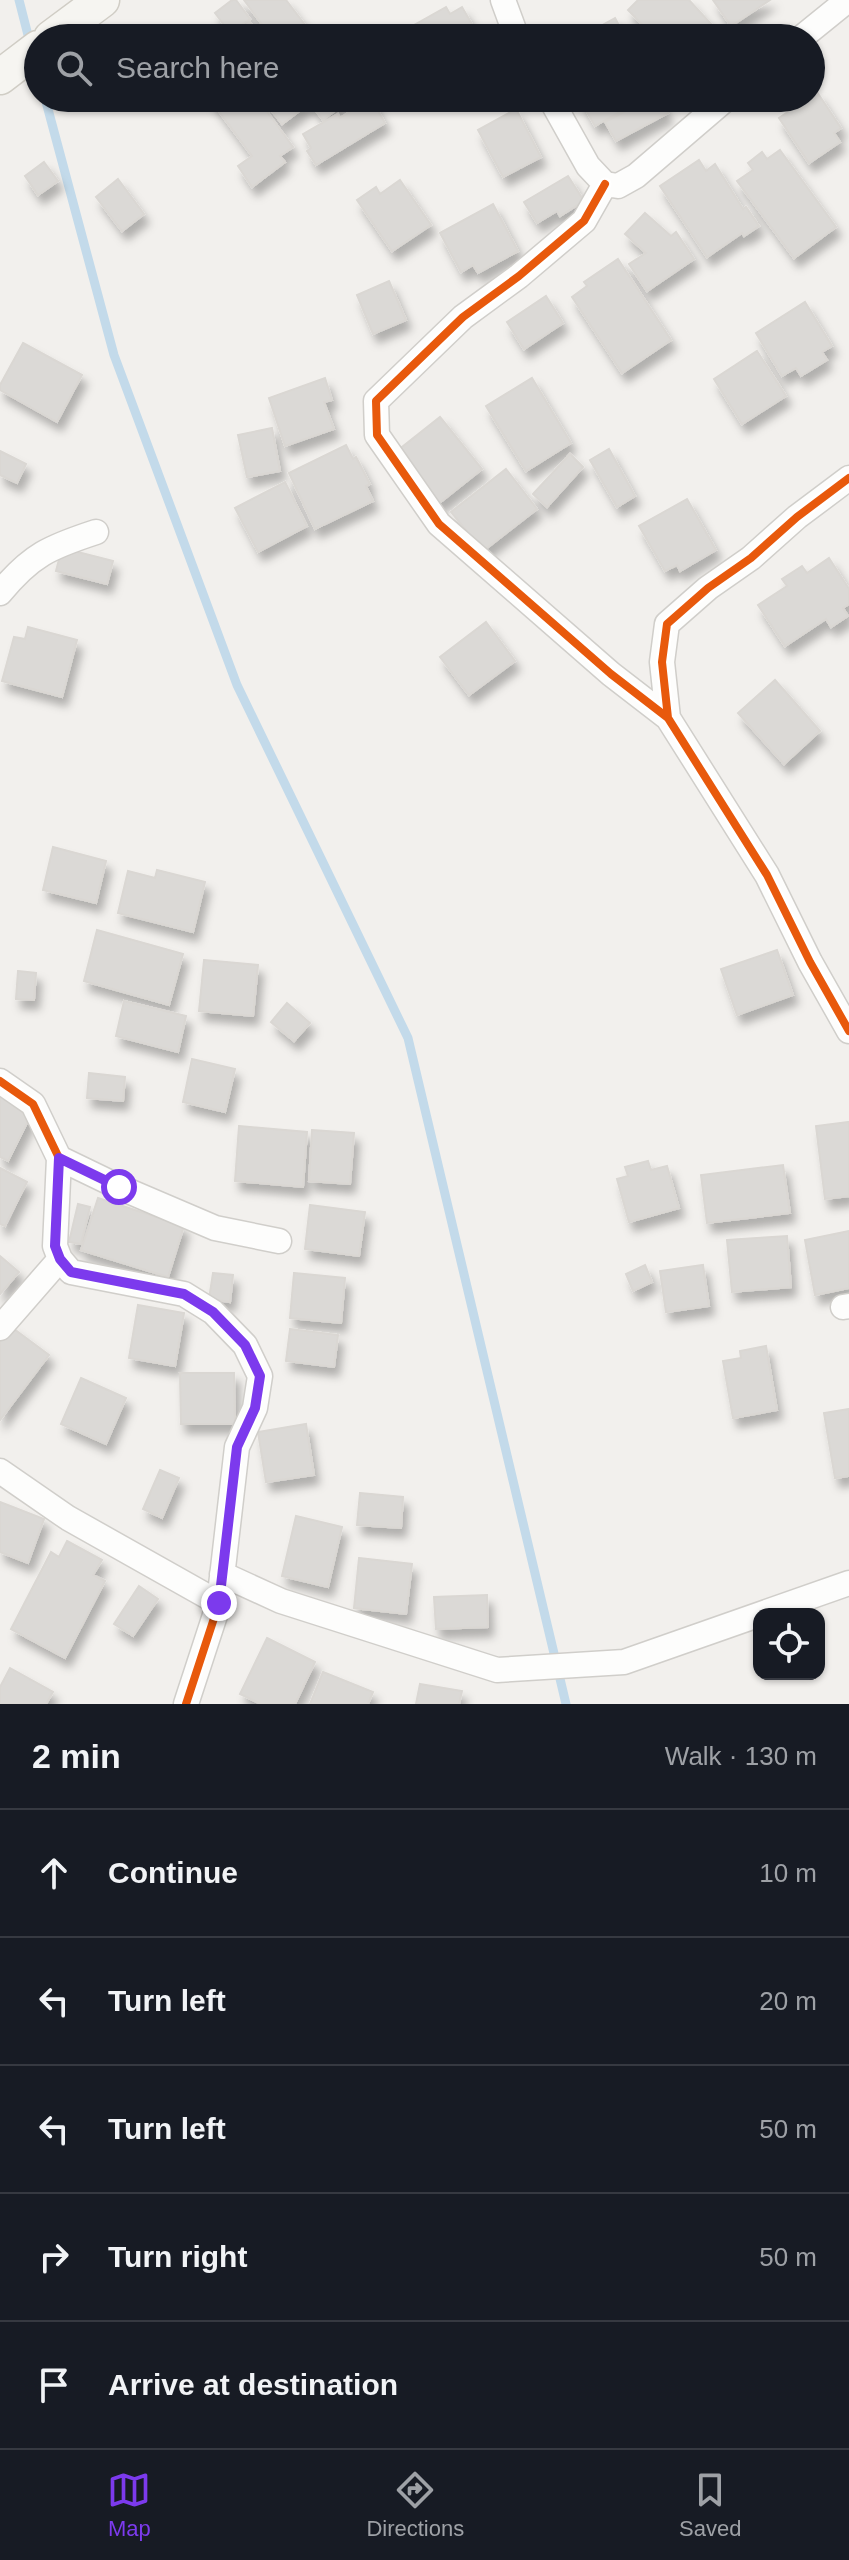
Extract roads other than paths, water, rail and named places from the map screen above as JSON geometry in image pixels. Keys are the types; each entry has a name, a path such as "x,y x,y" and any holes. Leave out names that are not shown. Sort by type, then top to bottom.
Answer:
{"main road":[{"path":"70,24 102,0"},
{"path":"0,77 24,59"}],"street":[{"path":"503,0 512,24"},
{"path":"818,24 848,0"},
{"path":"558,112 588,166 605,184 618,186 636,176 711,112"},
{"path":"605,184 584,221 519,276 463,317 376,401 377,435 439,524 611,674 668,718 767,875 810,962 849,1031"},
{"path":"668,718 662,662 667,624 708,588 751,558 797,517 847,484"},
{"path":"0,593 17,572 51,547 96,532"},
{"path":"0,1081 33,1104 59,1158 55,1246 60,1259 71,1272 184,1294 213,1312 245,1345 260,1376 255,1408 237,1447 219,1603 186,1704"},
{"path":"59,1158 215,1228 279,1241"},
{"path":"0,1328 60,1259"},
{"path":"0,1471 68,1518 219,1603"},
{"path":"222,1574 281,1601 497,1670 624,1662 849,1583"}],"waterway":[{"path":"19,0 25,24"},
{"path":"49,112 114,355 237,685 408,1038 566,1704"}]}
